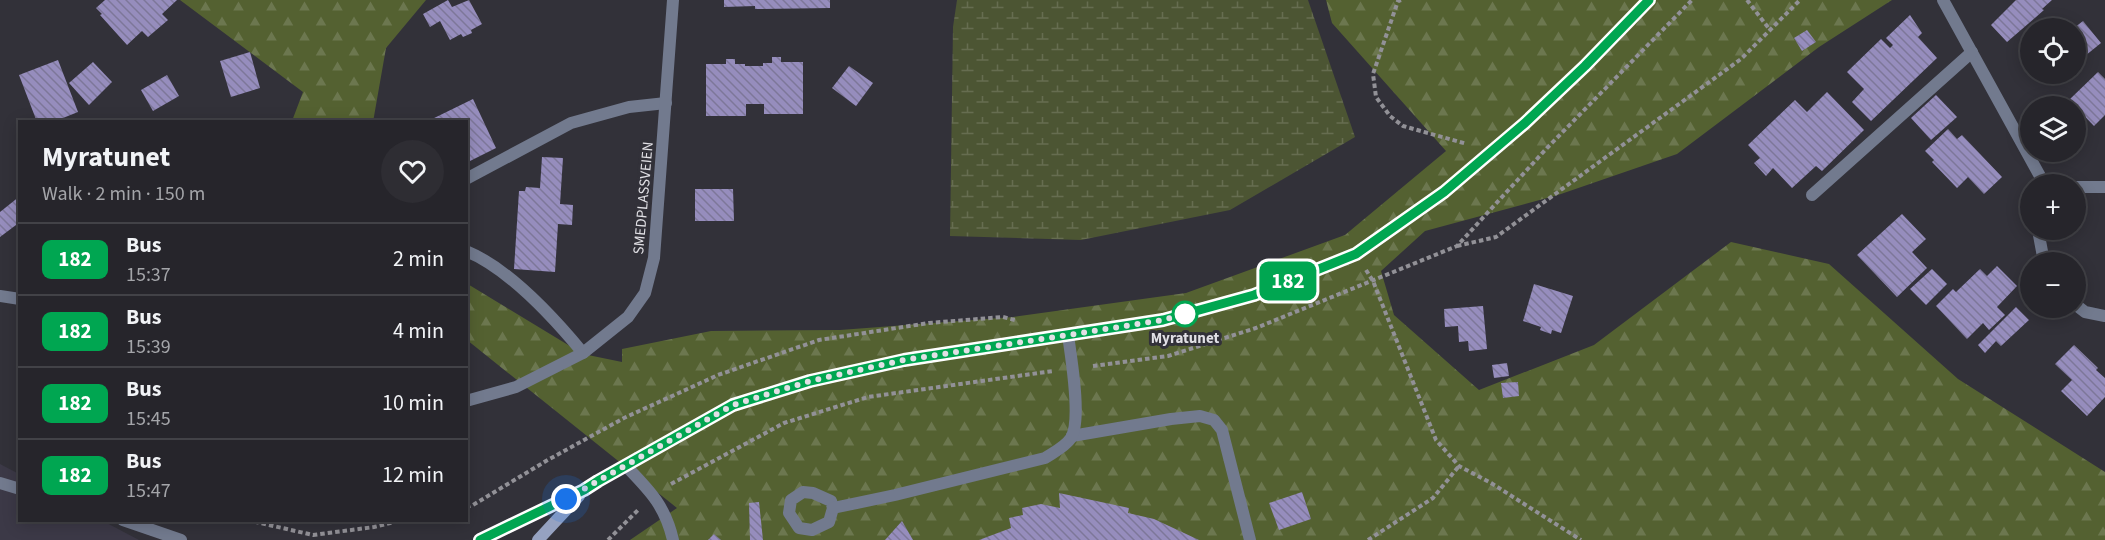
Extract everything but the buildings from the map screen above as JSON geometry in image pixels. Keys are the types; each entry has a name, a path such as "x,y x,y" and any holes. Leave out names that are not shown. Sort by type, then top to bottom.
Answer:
{"main road":[{"path":"480,540 584,490 733,405 810,381 904,360 1163,320 1254,295 1356,254 1444,192 1525,123 1649,0"},
{"path":"538,540 584,490"}],"street":[{"name":"SMEDPLASSVEIEN","path":"468,400 516,387 583,353 628,317 645,293 654,258 673,0"},
{"path":"1943,0 2036,174"},
{"path":"1812,195 1972,52"},
{"path":"468,178 572,123 629,107 666,103"},
{"path":"2086,187 2105,187"},
{"path":"468,252 485,259 542,308 583,353"},
{"path":"0,296 18,299"},
{"path":"2086,312 2105,316"},
{"path":"833,508 1045,458 1066,444 1072,436 1075,416 1068,335"},
{"path":"1072,436 1171,419 1200,416 1214,420 1222,430 1250,540"},
{"path":"625,465 653,494 669,520 673,540"},
{"path":"0,483 18,488"},
{"path":"129,522 181,540"}],"path":[{"path":"1398,0 1373,74 1376,97 1390,116 1403,126 1465,143 1485,157"},
{"path":"1747,0 1770,30"},
{"path":"1456,246 1496,237 1741,59 1800,0"},
{"path":"1356,254 1373,280 1436,440 1459,466 1491,483 1581,540"},
{"path":"1368,540 1433,498 1459,466"},
{"path":"256,522 314,535 392,522"}],"shaded area":[{"path":"0,464 18,473 18,522 105,522 139,540 0,540"}],"green space":[{"path":"180,0 426,0 386,48 373,120 292,120 303,92"},
{"path":"957,0 1308,0 1355,137 1230,210 1081,240 950,236 953,27"},
{"path":"1326,0 1892,0 1819,47 1677,154 1558,195 1425,231 1381,271 1394,315 1479,390 1594,345 1731,242 1829,264 1958,379 2105,472 2105,540 630,540 677,508 468,341 468,284 583,354 622,362 622,349 711,331 840,330 1013,317 1186,293 1345,235 1446,151 1332,23"}],"bus line":[{"name":"182","path":"480,540 584,490 733,405 810,381 904,360 1163,320 1254,295 1356,254 1444,192 1525,123 1649,0"}],"place":[{"name":"Myratunet","path":"1185,314"}],"route":[{"path":"566,499 733,405 810,381 904,360 1163,320 1185,314"}]}
